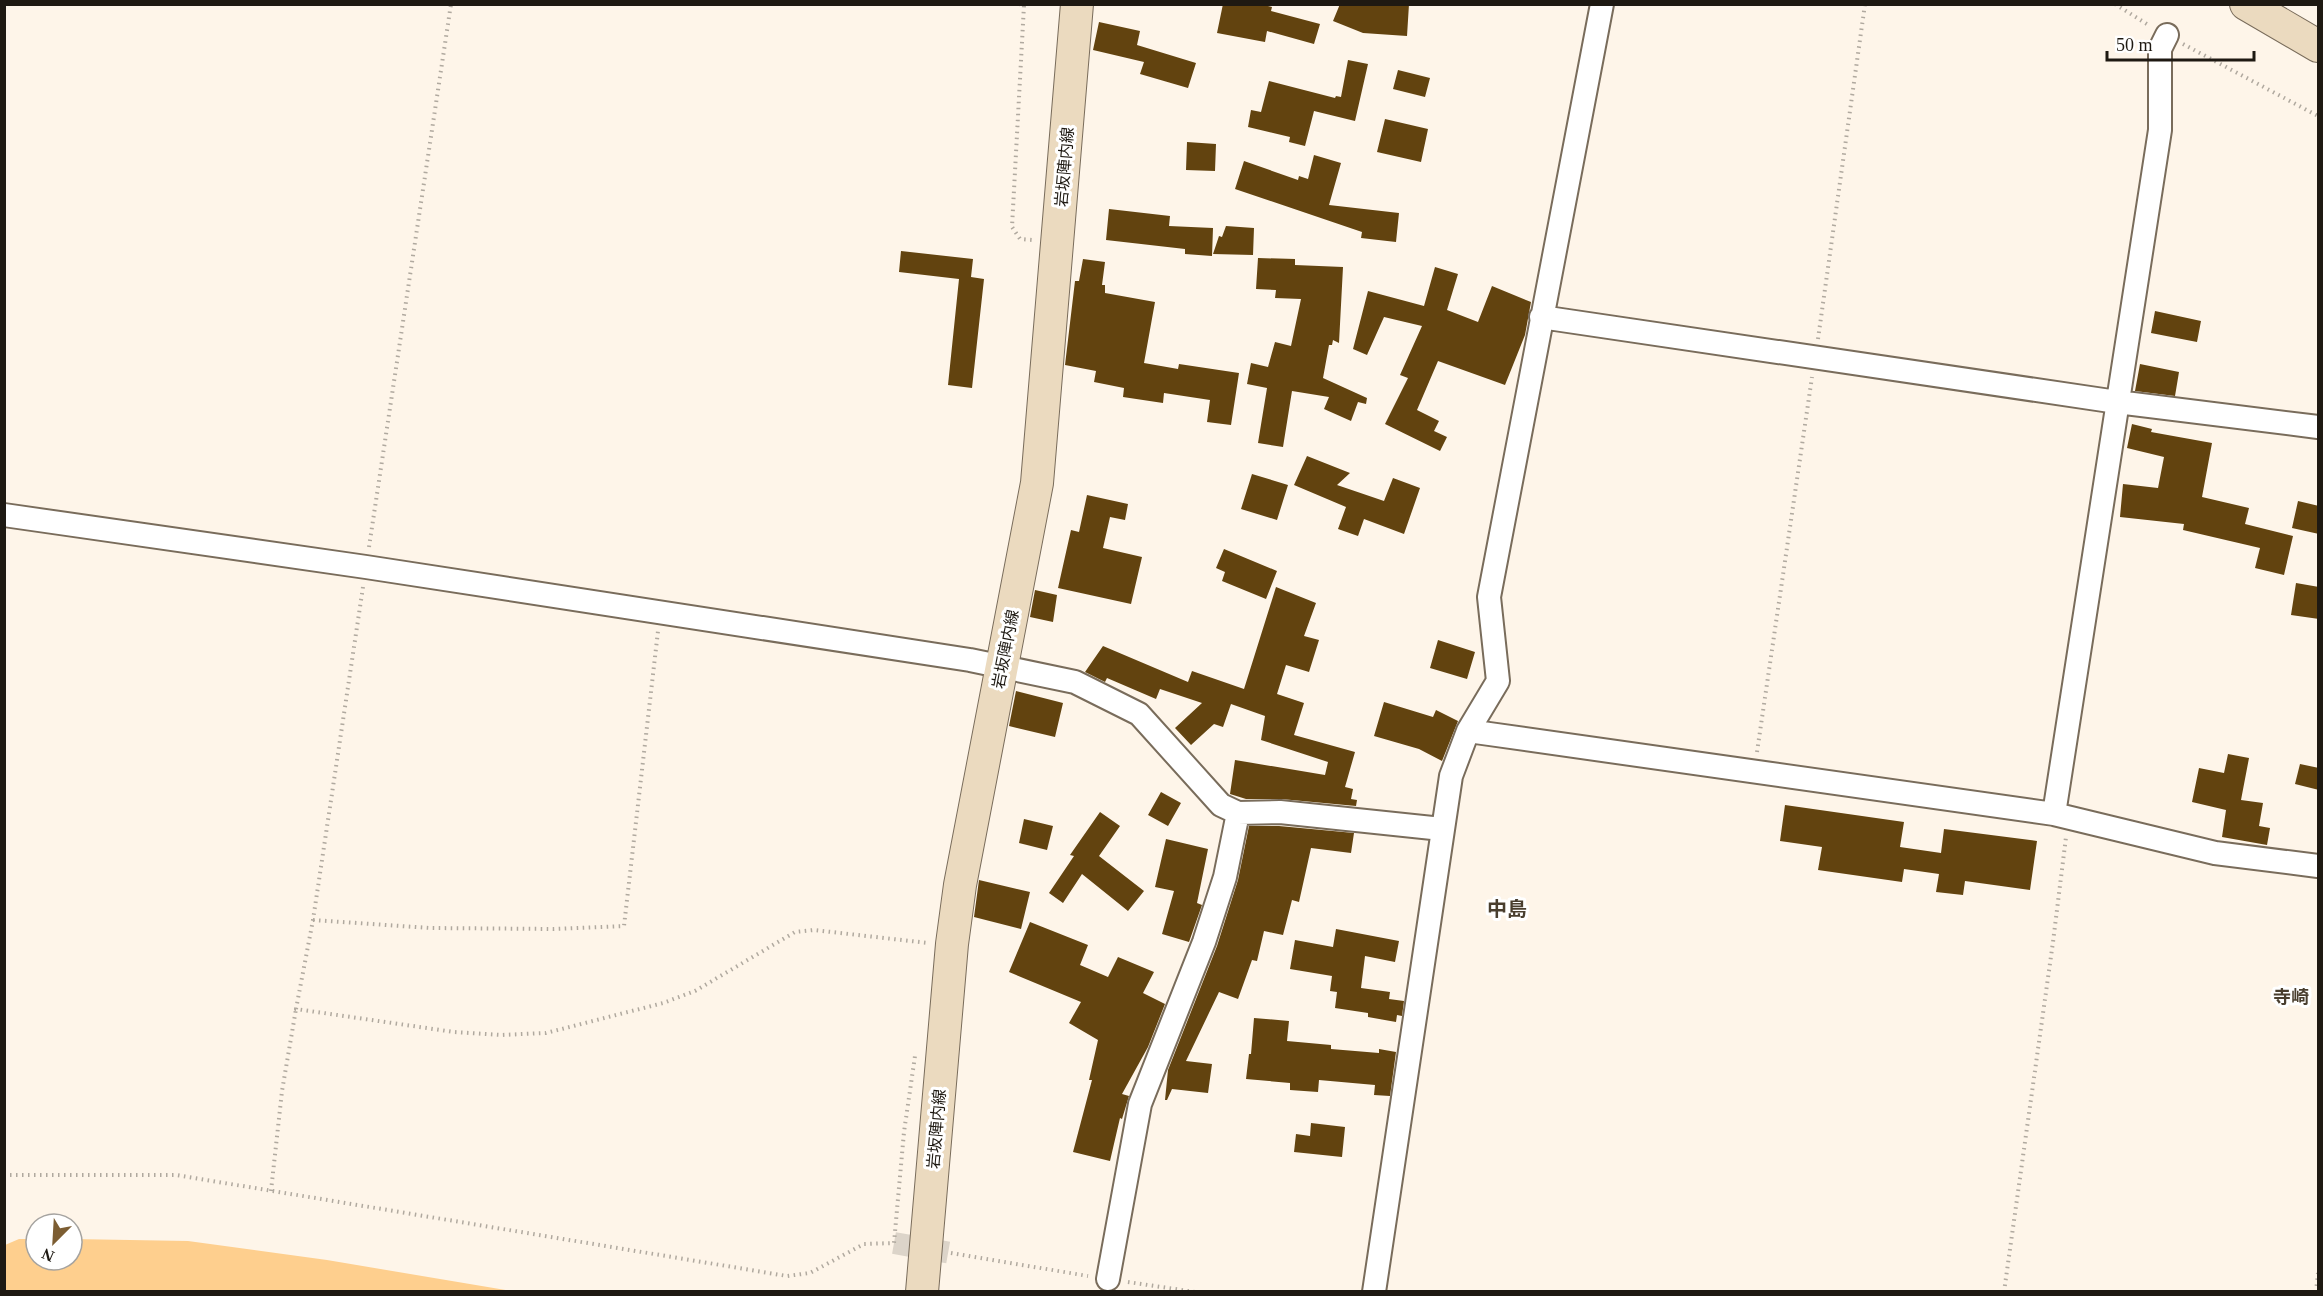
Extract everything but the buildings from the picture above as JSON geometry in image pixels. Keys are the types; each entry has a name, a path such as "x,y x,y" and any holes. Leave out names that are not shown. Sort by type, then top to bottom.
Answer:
{"main road":[{"name":"岩坂陣内線","path":"921,1292 952,944 960,885 1037,483 1077,4"},
{"path":"2246,4 2319,46"}],"street":[{"path":"1374,1292 1451,776 1468,731 1498,681 1490,597 1541,317 1602,4"},
{"path":"2061,816 2117,402 2160,130 2160,49 2167,35"},
{"path":"1541,317 2117,402 2319,427"},
{"path":"4,515 366,567 970,660 1075,682 1139,714 1221,805 1238,813 1280,812 1442,829"},
{"path":"1468,731 2061,816 2215,853 2319,866"},
{"path":"1108,1279 1140,1104 1204,942 1225,877 1238,813"}],"path":[{"path":"271,1191 282,1091 313,920 450,4"},
{"path":"1019,4 1024,5 1012,227 1020,239 1058,242"},
{"path":"1754,773 1865,4"},
{"path":"2115,4 2167,35 2319,116"},
{"path":"313,920 430,928 554,929 624,926 660,612"},
{"path":"2004,1292 2052,954 2061,816"},
{"path":"296,1009 454,1032 501,1035 546,1033 663,1003 695,991 795,932 814,930 929,943"},
{"path":"4,1175 176,1175 787,1276 810,1274 864,1244 894,1243"},
{"path":"951,1253 1195,1292"},
{"path":"2316,1292 2319,1273"}],"shaded area":[{"path":"24,1239 24,1272 84,1272 84,1239 188,1241 327,1260 511,1291 5,1291 5,1245"}],"tunnel":[{"path":"894,1243 951,1253"}],"district":[{"name":"中島","path":"1507,909"},
{"name":"寺崎","path":"2291,997"}]}
